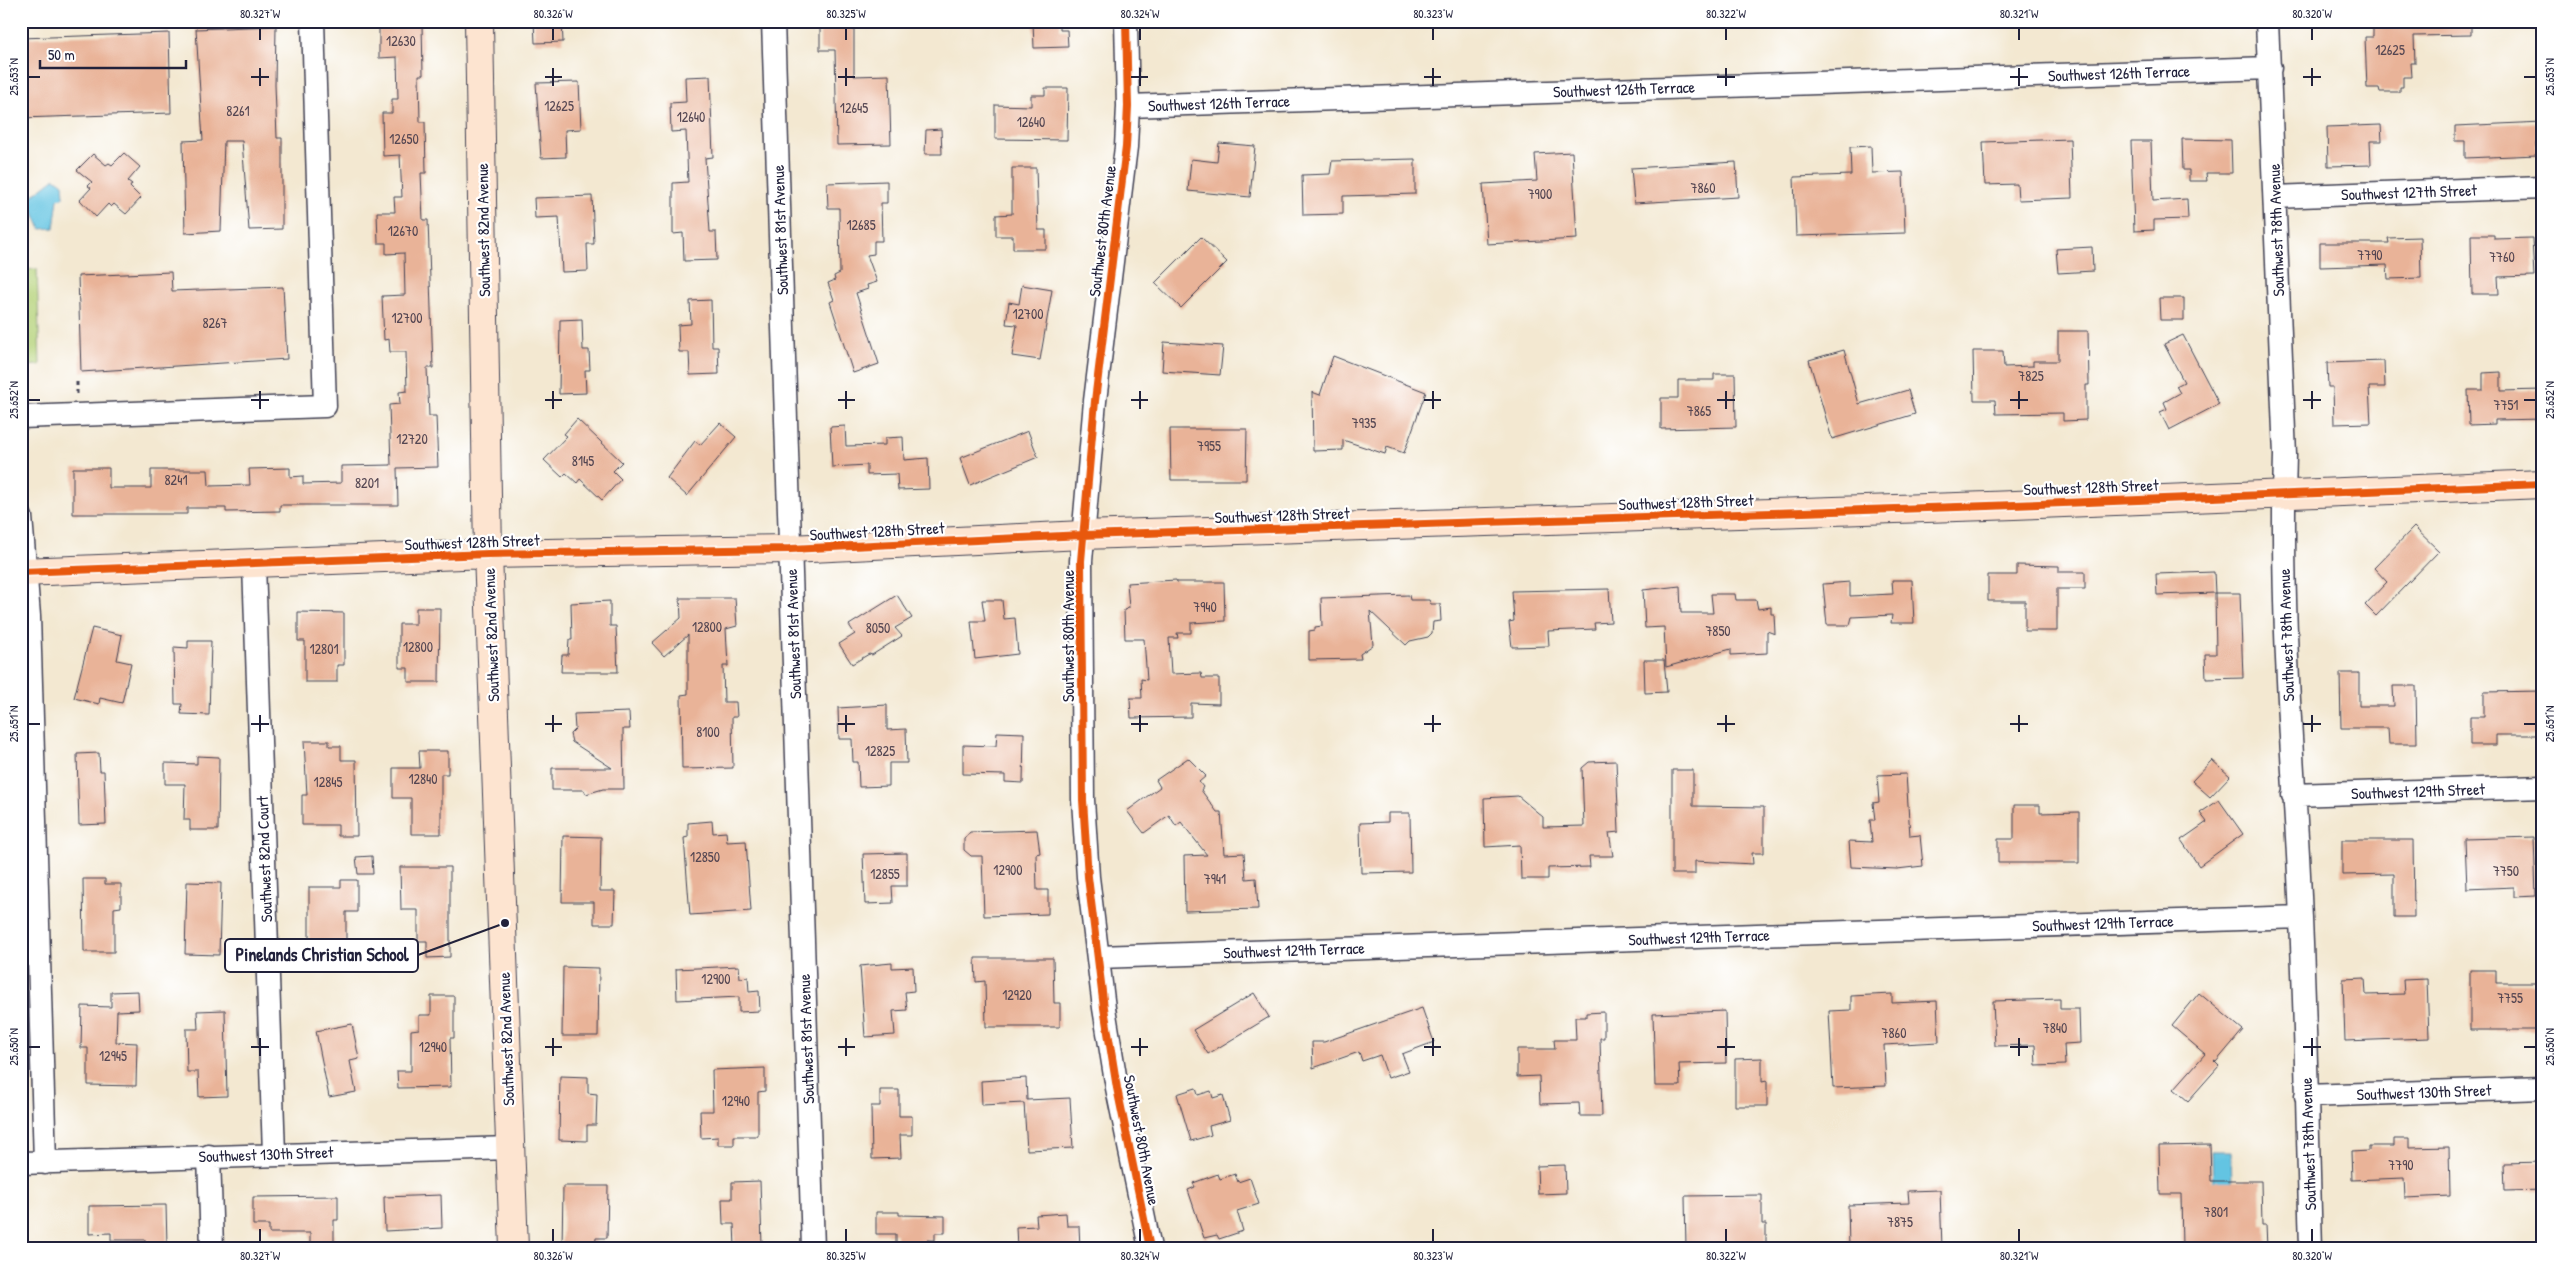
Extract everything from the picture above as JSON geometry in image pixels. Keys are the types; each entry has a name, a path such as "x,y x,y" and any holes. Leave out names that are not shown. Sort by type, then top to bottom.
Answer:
{"street":[{"path":"21,417 325,406 313,21"},
{"name":"Southwest 82nd Avenue","path":"479,21 488,554 514,1248"},
{"name":"Southwest 81st Avenue","path":"773,21 813,1248"},
{"name":"Southwest 80th Avenue","path":"1126,21 1128,106 1119,218 1095,401 1081,561 1083,800 1088,877 1117,1088 1150,1248"},
{"name":"Southwest 78th Avenue","path":"2268,21 2285,455 2283,493 2290,752 2300,917 2311,1248"},
{"name":"Southwest 126th Terrace","path":"1128,106 2270,68"},
{"name":"Southwest 127th Street","path":"2274,198 2543,188"},
{"name":"Southwest 128th Street","path":"23,572 488,554 790,549 1083,535 1978,506 2543,484"},
{"path":"21,517 23,572 29,616 45,1163"},
{"name":"Southwest 82nd Court","path":"254,564 274,1154"},
{"name":"Southwest 129th Street","path":"2293,795 2543,787"},
{"name":"Southwest 129th Terrace","path":"1098,957 2300,917"},
{"name":"Southwest 130th Street","path":"2306,1096 2543,1088"},
{"name":"Southwest 130th Street","path":"21,1163 510,1148"},
{"path":"210,1156 212,1248"}],"green space":[{"path":"37,269 40,365 21,366 21,270"}],"water":[{"path":"55,178 63,184 64,197 58,199 54,228 41,229 28,199"},
{"path":"2212,1151 2231,1151 2232,1187 2213,1187"}],"building":[{"path":"379,21 417,21 417,24 422,24 423,75 419,75 420,122 425,122 426,173 421,173 423,220 428,220 433,368 427,368 429,416 436,416 438,467 397,468 398,505 280,505 280,511 226,512 226,508 187,508 187,514 73,514 73,468 109,468 109,488 151,488 151,470 208,470 209,486 250,485 249,469 290,468 290,477 303,476 303,484 341,483 341,466 391,465 389,405 400,404 399,392 407,391 406,352 390,352 389,339 384,340 382,296 405,295 404,253 386,254 386,243 378,243 377,212 395,212 394,197 402,197 400,155 383,156 382,113 392,113 392,99 398,99 397,57 379,58"},
{"path":"534,21 562,21 563,42 535,43"},
{"path":"820,21 854,21 854,76 889,75 891,144 837,145 835,50 820,50"},
{"path":"1033,21 1060,21 1060,30 1067,30 1068,47 1034,48"},
{"path":"2373,21 2471,21 2471,35 2414,36 2415,63 2411,63 2412,77 2403,77 2403,87 2400,87 2400,92 2380,92 2379,88 2367,88 2365,37 2373,37"},
{"path":"276,26 275,85 277,138 282,138 282,229 249,230 242,141 224,141 221,231 185,233 183,141 203,140 196,29"},
{"path":"169,33 171,113 21,118 21,38"},
{"path":"710,76 713,157 705,158 710,232 716,232 717,260 684,261 683,233 673,234 673,183 688,182 686,131 671,132 670,103 686,102 685,77"},
{"path":"579,82 581,129 565,130 566,157 541,158 536,83"},
{"path":"1045,88 1068,88 1067,140 995,139 995,105 1031,106 1031,95 1045,95"},
{"path":"2543,122 2543,143 2536,143 2537,155 2465,158 2465,141 2455,141 2455,126"},
{"path":"2381,125 2382,141 2370,141 2371,165 2328,166 2327,127"},
{"path":"941,129 942,154 925,154 926,130"},
{"path":"2070,139 2072,198 2018,200 2017,184 1985,185 1983,142"},
{"path":"2182,139 2231,140 2232,173 2206,173 2207,181 2189,181 2189,170 2183,170"},
{"path":"2131,141 2151,141 2153,201 2187,199 2188,219 2154,220 2154,230 2134,231"},
{"path":"1219,143 1255,146 1250,197 1188,191 1191,159 1217,162"},
{"path":"1871,146 1872,173 1903,172 1905,233 1796,236 1794,177 1851,175 1850,147"},
{"path":"1572,152 1577,239 1487,244 1483,184 1537,181 1535,154"},
{"path":"124,153 140,167 128,181 132,184 130,187 141,198 126,214 114,204 111,207 108,204 96,217 80,200 91,188 88,186 92,182 77,170 93,154 106,165 109,163 112,165"},
{"path":"1415,159 1415,194 1343,196 1343,214 1303,215 1302,175 1330,174 1332,161"},
{"path":"1736,162 1738,197 1634,203 1631,168"},
{"path":"1012,168 1036,168 1038,230 1046,230 1046,249 1013,249 1013,236 996,236 996,215 1012,214"},
{"path":"887,181 887,203 881,203 882,241 874,241 874,254 867,255 877,282 867,285 868,289 856,293 879,364 853,373 830,302 834,300 828,283 835,280 834,276 840,273 839,208 828,208 827,183"},
{"path":"592,196 594,244 587,244 588,271 562,272 559,217 535,218 534,198"},
{"path":"2471,235 2494,235 2494,239 2532,238 2534,276 2498,277 2499,294 2472,294"},
{"path":"1201,237 1227,262 1181,308 1155,283"},
{"path":"2420,237 2421,278 2388,279 2387,265 2320,267 2320,243 2389,243 2388,238"},
{"path":"2092,247 2093,271 2058,273 2056,249"},
{"path":"171,272 172,291 283,287 287,359 81,372 78,276"},
{"path":"1022,285 1052,290 1040,360 1012,356 1017,325 1006,324 1009,302 1019,304"},
{"path":"2159,298 2184,298 2184,320 2160,320"},
{"path":"711,300 712,347 718,347 719,374 690,375 689,352 679,352 678,325 691,324 690,301"},
{"path":"582,319 583,350 589,350 590,370 585,370 586,393 559,394 560,320"},
{"path":"2058,331 2088,331 2089,385 2086,385 2086,420 2063,421 2063,413 1996,414 1995,400 1974,400 1973,351 2003,351 2004,367 2033,366 2033,361 2058,361"},
{"path":"2183,335 2219,404 2169,430 2160,412 2167,409 2164,402 2180,393 2176,386 2184,382 2164,344"},
{"path":"1164,342 1223,346 1220,375 1162,371"},
{"path":"1844,350 1859,404 1908,390 1915,414 1832,439 1809,360"},
{"path":"1333,356 1426,392 1404,453 1387,447 1385,454 1343,440 1343,450 1313,451 1312,392 1320,395"},
{"path":"2384,361 2385,387 2369,387 2371,423 2334,424 2333,387 2328,387 2327,363"},
{"path":"2501,372 2501,391 2543,390 2543,419 2495,420 2495,424 2469,425 2468,390 2483,390 2483,373"},
{"path":"1714,374 1735,374 1736,427 1661,429 1661,398 1678,398 1678,380 1714,380"},
{"path":"577,419 622,462 613,471 621,479 602,500 580,479 577,483 566,473 562,477 544,460 567,436 564,434"},
{"path":"720,423 736,437 687,496 667,478 695,441 700,445"},
{"path":"845,426 846,446 885,445 885,438 903,437 904,460 928,458 929,489 898,490 897,474 867,475 867,465 832,467 830,427"},
{"path":"1170,429 1247,429 1246,480 1171,480"},
{"path":"1028,431 1038,457 970,485 960,458"},
{"path":"2414,527 2439,551 2376,616 2365,605 2387,582 2374,568"},
{"path":"2017,565 2059,566 2059,572 2085,572 2085,589 2057,589 2057,631 2025,631 2025,601 1988,601 1988,575 2017,575"},
{"path":"2214,572 2215,593 2157,595 2156,574"},
{"path":"1176,580 1177,582 1224,582 1225,621 1191,623 1191,633 1177,633 1178,638 1169,638 1171,674 1201,673 1202,678 1219,678 1219,704 1191,703 1191,717 1131,718 1130,698 1142,698 1141,679 1147,680 1144,639 1125,639 1124,610 1129,608 1127,583"},
{"path":"1892,580 1912,580 1914,623 1891,623 1892,615 1852,617 1850,625 1827,625 1823,584 1850,582 1850,596 1893,594"},
{"path":"1680,586 1681,613 1713,613 1711,594 1735,594 1736,600 1756,600 1758,609 1771,607 1771,614 1774,614 1775,634 1767,631 1767,653 1731,655 1731,649 1666,667 1664,627 1645,628 1643,590"},
{"path":"1609,589 1611,622 1594,623 1595,629 1548,631 1549,646 1512,647 1509,622 1514,621 1512,591"},
{"path":"2215,593 2240,593 2243,678 2206,679 2205,654 2216,654"},
{"path":"897,595 912,618 895,628 902,636 872,655 869,654 852,664 839,644 855,634 849,625"},
{"path":"1409,595 1410,600 1429,600 1431,604 1440,604 1441,621 1433,622 1432,633 1428,637 1410,641 1406,645 1370,611 1373,645 1360,654 1361,659 1309,660 1309,631 1315,630 1315,627 1322,626 1321,598"},
{"path":"680,598 735,598 737,626 726,629 728,666 723,666 724,702 736,702 737,717 732,717 733,768 682,769 681,695 688,694 688,635 664,656 652,643 681,618"},
{"path":"982,600 1002,600 1004,619 1015,618 1018,654 975,659 971,621 985,621"},
{"path":"610,601 610,626 616,626 618,672 561,672 562,655 568,655 569,640 572,640 571,603"},
{"path":"416,608 440,608 439,682 408,682 408,668 399,668 399,624 416,624"},
{"path":"298,612 344,613 344,665 337,665 337,682 305,682 305,641 298,641"},
{"path":"92,628 122,635 117,660 131,663 122,703 100,698 99,704 74,698"},
{"path":"188,641 211,641 209,715 181,714 182,704 175,704 174,647 188,648"},
{"path":"1644,660 1664,660 1667,692 1645,693"},
{"path":"2340,673 2359,673 2359,706 2394,706 2393,686 2416,686 2417,744 2389,744 2388,728 2341,728"},
{"path":"2543,691 2543,735 2496,735 2496,745 2470,745 2470,717 2484,717 2484,692"},
{"path":"887,705 887,730 906,729 907,763 889,763 889,786 859,787 858,762 853,762 852,739 839,739 838,708"},
{"path":"629,712 630,729 623,729 624,789 603,789 586,794 584,790 552,790 552,768 612,768 572,742 570,734 575,729 574,714"},
{"path":"997,732 1024,733 1023,783 1005,782 1005,775 963,774 963,745 996,746"},
{"path":"304,741 329,741 329,746 341,746 341,760 356,760 357,836 338,836 338,825 302,825 302,795 307,795"},
{"path":"419,751 448,751 448,774 441,774 441,834 411,834 411,798 393,798 393,768 420,768"},
{"path":"99,753 100,771 104,771 106,824 79,825 77,754"},
{"path":"197,756 219,757 218,830 190,830 190,820 184,820 185,784 165,784 165,763 197,764"},
{"path":"1188,758 1206,776 1199,782 1203,787 1201,790 1217,812 1221,812 1224,854 1244,853 1246,879 1256,878 1258,909 1185,911 1184,856 1207,855 1181,822 1176,826 1169,815 1144,833 1127,811 1160,787 1156,780"},
{"path":"2212,760 2230,776 2210,797 2192,781"},
{"path":"1616,761 1619,832 1609,833 1613,856 1589,856 1590,867 1548,868 1548,879 1521,879 1520,845 1485,847 1484,798 1518,796 1543,817 1543,827 1584,826 1582,768 1589,762"},
{"path":"1672,770 1693,770 1693,806 1764,807 1764,853 1752,853 1753,864 1695,861 1695,874 1672,874"},
{"path":"1906,774 1910,836 1920,835 1923,866 1897,869 1851,867 1849,841 1872,842 1870,820 1875,820 1873,803 1879,802 1877,775"},
{"path":"2219,800 2243,834 2199,866 2181,840 2207,822 2200,813"},
{"path":"2014,805 2040,805 2040,813 2079,812 2079,863 1998,863 1998,839 2014,839"},
{"path":"1388,813 1410,813 1411,872 1361,873 1360,823 1388,822"},
{"path":"712,821 713,833 726,832 727,842 746,841 751,911 690,915 684,838 688,837 688,823"},
{"path":"1037,830 1040,853 1036,854 1037,890 1048,890 1048,914 984,916 982,856 971,856 964,850 964,839 970,832"},
{"path":"563,836 601,837 600,891 615,891 614,924 594,924 594,902 562,902"},
{"path":"2534,837 2536,896 2514,897 2514,887 2467,889 2465,839"},
{"path":"2342,840 2413,840 2414,917 2394,917 2394,874 2342,875"},
{"path":"907,853 907,886 892,886 893,903 865,904 863,854"},
{"path":"372,856 373,874 358,874 356,857"},
{"path":"400,867 450,867 450,957 427,958 427,941 418,941 418,910 401,910"},
{"path":"83,879 105,879 105,884 121,884 121,907 114,908 114,952 84,952"},
{"path":"341,880 357,880 357,912 346,912 346,955 309,955 309,887 341,887"},
{"path":"187,882 221,883 219,955 185,954"},
{"path":"975,958 1053,958 1054,1003 1060,1003 1060,1027 986,1027 985,981 976,982"},
{"path":"892,963 892,968 913,967 914,991 905,992 907,1010 893,1011 895,1035 865,1037 860,966"},
{"path":"739,966 740,978 748,977 749,992 759,991 760,1011 739,1012 739,997 677,1000 676,969"},
{"path":"563,967 599,968 598,1036 562,1036"},
{"path":"2470,970 2496,970 2496,983 2543,983 2542,1030 2470,1030"},
{"path":"2365,978 2366,995 2404,994 2403,980 2427,979 2429,1038 2345,1041 2343,979"},
{"path":"138,991 139,1010 117,1011 116,1042 137,1043 136,1086 88,1085 88,1048 81,1048 82,1006 111,1007 111,992"},
{"path":"1254,993 1269,1017 1208,1054 1193,1030"},
{"path":"2199,993 2243,1030 2216,1062 2214,1061 2219,1066 2188,1101 2174,1089 2205,1054 2172,1026"},
{"path":"1892,994 1892,1003 1937,1001 1939,1042 1884,1045 1886,1086 1833,1088 1829,1011 1851,1010 1851,996"},
{"path":"431,996 454,996 454,1038 450,1038 451,1087 398,1088 397,1071 411,1071 411,1030 419,1029 419,1015 431,1015"},
{"path":"2060,999 2060,1009 2079,1009 2080,1043 2064,1044 2065,1065 2036,1066 2035,1045 1995,1046 1993,1001"},
{"path":"1422,1008 1434,1042 1402,1054 1409,1071 1388,1078 1380,1055 1362,1061 1359,1052 1313,1068 1312,1042 1324,1042"},
{"path":"225,1010 227,1096 199,1097 198,1072 187,1072 186,1029 198,1029 197,1011"},
{"path":"1725,1011 1726,1063 1679,1064 1680,1086 1655,1086 1653,1014"},
{"path":"1604,1012 1604,1038 1600,1038 1602,1116 1580,1116 1579,1103 1540,1104 1539,1076 1517,1077 1517,1049 1555,1049 1554,1040 1576,1040 1575,1017 1586,1017 1586,1013"},
{"path":"352,1024 359,1059 350,1061 356,1092 329,1097 316,1031"},
{"path":"1762,1058 1762,1082 1767,1081 1767,1106 1735,1106 1735,1059"},
{"path":"765,1068 765,1091 758,1092 758,1136 734,1136 734,1145 718,1145 718,1137 701,1138 700,1111 713,1111 712,1070"},
{"path":"560,1076 588,1077 588,1093 597,1094 596,1125 587,1125 587,1141 559,1140"},
{"path":"1026,1078 1027,1100 1070,1098 1073,1148 1027,1150 1024,1103 982,1105 981,1081"},
{"path":"1196,1088 1198,1095 1211,1091 1213,1098 1223,1095 1230,1120 1209,1126 1211,1135 1191,1141 1177,1094"},
{"path":"880,1090 899,1090 899,1116 912,1116 912,1135 900,1135 901,1158 872,1159 871,1106 880,1106"},
{"path":"2394,1139 2409,1139 2409,1148 2449,1147 2450,1196 2405,1198 2404,1178 2352,1180 2351,1152 2369,1151 2369,1146 2394,1146"},
{"path":"2210,1145 2211,1181 2261,1181 2262,1225 2266,1225 2267,1248 2182,1248 2181,1194 2160,1194 2159,1146"},
{"path":"2543,1162 2543,1190 2505,1191 2504,1163"},
{"path":"1565,1165 1566,1193 1538,1194 1537,1166"},
{"path":"1218,1174 1220,1179 1235,1174 1238,1182 1250,1178 1259,1204 1237,1211 1243,1231 1219,1239 1217,1235 1204,1238 1188,1190 1195,1187 1193,1183"},
{"path":"760,1181 762,1246 735,1247 734,1224 723,1224 722,1199 732,1199 732,1182"},
{"path":"563,1186 608,1186 607,1238 596,1238 595,1248 562,1248"},
{"path":"1940,1190 1942,1248 1849,1248 1848,1205 1909,1203 1908,1191"},
{"path":"441,1195 442,1228 385,1231 384,1197"},
{"path":"1762,1195 1762,1224 1766,1224 1766,1248 1686,1248 1685,1196"},
{"path":"338,1196 338,1220 334,1220 334,1248 310,1248 310,1233 269,1233 269,1225 253,1225 253,1197"},
{"path":"166,1205 167,1245 145,1245 145,1240 111,1240 111,1233 89,1234 89,1206"},
{"path":"876,1212 899,1212 899,1215 945,1216 945,1233 935,1233 935,1240 927,1240 927,1248 896,1248 896,1234 876,1234"},
{"path":"1066,1213 1067,1226 1079,1226 1080,1248 1017,1248 1016,1227 1037,1226 1036,1215"}],"cycle path":[{"path":"1126,21 1128,106 1126,147 1095,401 1081,561 1083,800 1088,877 1104,1008 1117,1088 1150,1248"},
{"path":"21,572 488,554 790,549 1083,535 1988,506 2543,484"}],"place":[{"name":"Pinelands Christian School","path":"505,923"}]}
